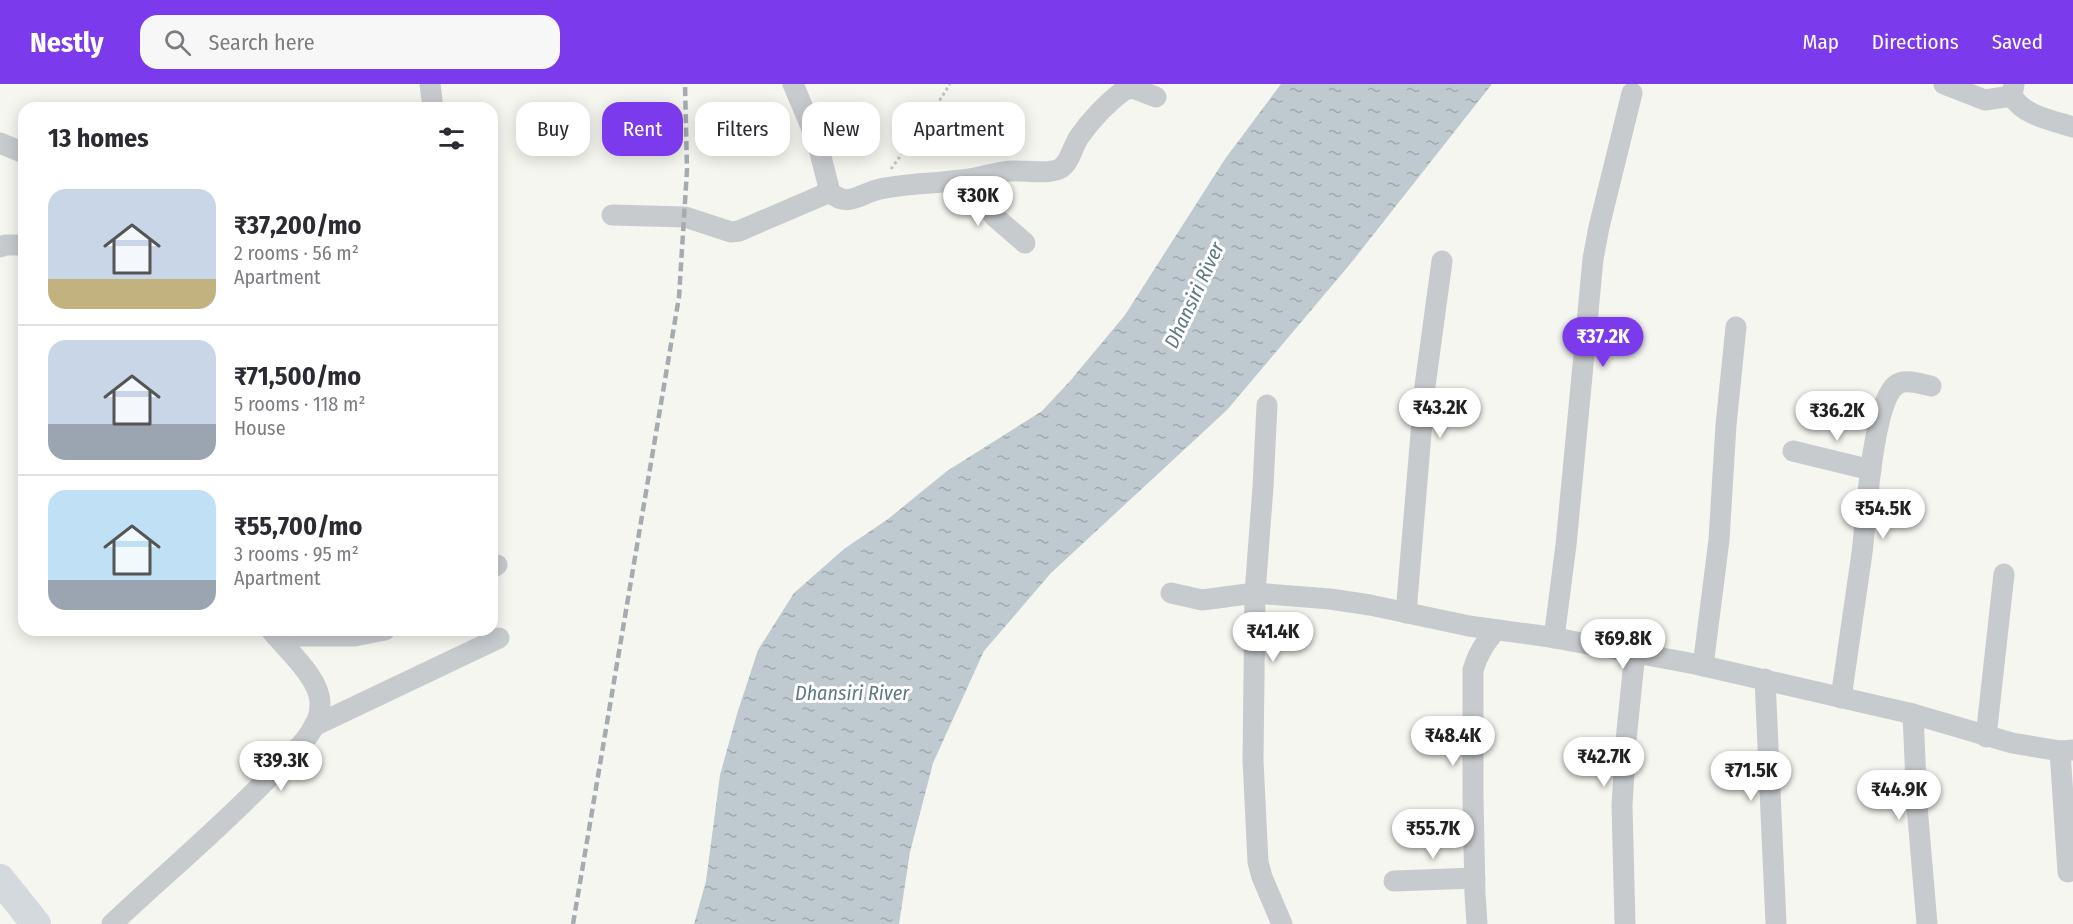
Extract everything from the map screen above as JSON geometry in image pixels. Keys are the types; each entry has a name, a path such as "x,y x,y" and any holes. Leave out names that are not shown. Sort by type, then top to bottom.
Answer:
{"highway":[{"path":"0,879 36,924"}],"street":[{"path":"430,84 432,102"},
{"path":"793,84 817,141 830,192 843,200 896,185 966,180 1004,172 1057,170 1065,165 1087,127 1126,88 1135,88 1156,97"},
{"path":"1944,84 1985,100 2013,90 2016,104 2024,110 2073,127"},
{"path":"1554,638 1566,545 1593,259 1632,93"},
{"path":"0,143 18,150"},
{"path":"966,180 995,217 1025,243"},
{"path":"612,215 685,217 731,232 830,192"},
{"path":"0,247 18,245"},
{"path":"1406,613 1425,386 1442,261"},
{"path":"1703,666 1719,540 1726,425 1736,327"},
{"path":"1841,698 1871,470 1881,416 1890,392 1901,382 1931,386"},
{"path":"1267,405 1255,593 1254,760 1257,852 1262,877 1282,924"},
{"path":"1793,451 1871,470"},
{"path":"1986,737 2004,574"},
{"path":"1171,594 1202,600 1255,593 1330,599 1496,630 1635,652 1765,679 1913,714 2012,743 2066,751 2068,872"},
{"path":"1478,924 1475,878 1473,670 1483,645 1496,630"},
{"path":"112,924 262,785 306,739 314,726 321,703 318,690 312,678 276,636"},
{"path":"314,726 499,638"},
{"path":"1625,924 1622,805 1635,652"},
{"path":"1765,679 1776,924"},
{"path":"1913,714 1917,806 1928,924"},
{"path":"1394,881 1475,878"}],"path":[{"path":"875,190 950,84"}],"water":[{"name":"Dhansiri River","path":"1281,84 1492,84 1351,263 1227,410 1051,573 984,651 933,763 910,852 899,924 694,924 706,881 720,775 737,714 758,650 794,593 844,549 888,519 947,471 1042,411 1125,315 1225,159"}],"railway":[{"path":"573,924 679,297 687,170 685,84"}]}
